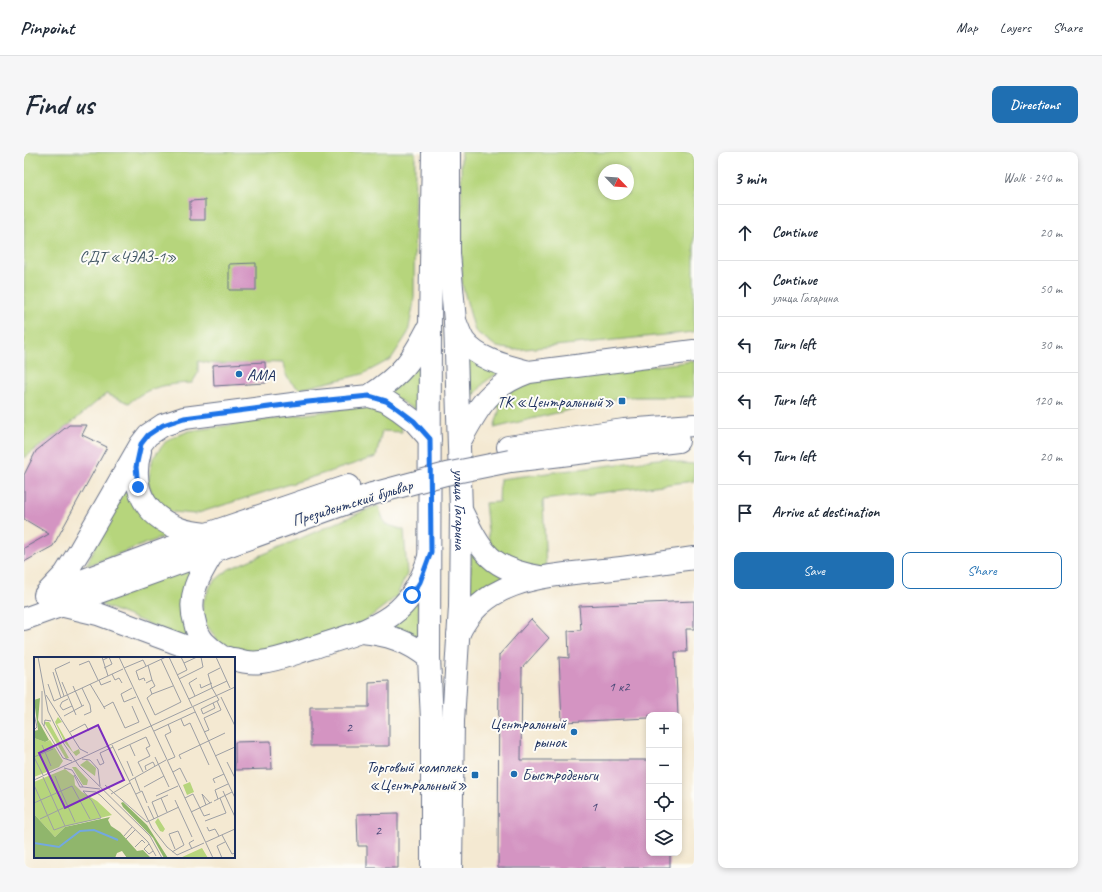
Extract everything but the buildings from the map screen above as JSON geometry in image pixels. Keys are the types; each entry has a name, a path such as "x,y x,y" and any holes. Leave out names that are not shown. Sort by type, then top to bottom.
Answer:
{"main road":[{"name":"улица Гагарина","path":"432,868 432,720 429,658 431,552 430,325 433,152"},
{"name":"улица Гагарина","path":"449,152 449,254 455,321 461,510 458,635 452,721 451,868"},
{"path":"455,321 464,341 474,350 487,358 529,372"},
{"path":"369,396 388,384 404,369 416,353 430,325"},
{"path":"459,443 476,411 494,390 509,379 529,372 694,350"},
{"path":"224,657 198,651 98,614 52,600 65,574 130,460 148,435 163,425 184,418 308,402 369,396 386,401 398,409 414,421 430,439"},
{"name":"Президентский бульвар","path":"509,454 617,431 694,425"},
{"name":"Президентский бульвар","path":"24,619 52,600 212,541 447,460 694,440"},
{"path":"141,444 136,467 138,487 145,504 159,519 212,541 192,593 191,610 203,641 227,657"},
{"path":"461,510 477,543 493,560 513,571 540,577"},
{"path":"235,659 261,662 282,658 361,632 399,610 412,595 420,582 431,552"},
{"path":"458,635 464,622 478,606 502,591 540,577 694,558"},
{"name":"Президентский бульвар","path":"24,603 52,600"},
{"path":"361,632 381,634 396,638 420,650 429,658"}],"green space":[{"name":"СДТ «ЧЭАЗ-1»","path":"24,152 415,152 414,301 408,333 391,359 363,374 300,389 288,378 283,363 219,364 198,361 198,373 192,383 166,385 151,389 136,397 129,403 106,394 69,425 24,458"},
{"path":"461,152 694,152 694,332 515,350 497,347 475,331 462,284"},
{"path":"466,356 499,372 485,382 471,399 468,400"},
{"path":"694,361 694,397 623,397 494,428 500,408 493,405 524,382"},
{"path":"419,363 418,410 417,411 386,392"},
{"path":"362,406 378,407 399,417 402,432 382,431 376,457 195,514 172,512 155,502 148,482 153,458 167,440 189,431"},
{"path":"666,458 679,463 694,464 694,481 543,500 546,571 501,555 489,541 485,503 499,502 500,479"},
{"path":"126,483 169,535 86,566"},
{"path":"378,505 385,524 404,530 407,574 396,597 360,625 273,652 240,652 219,642 205,623 202,604 212,583 229,569"},
{"path":"471,553 509,576 470,603"},
{"path":"193,567 184,590 181,606 185,622 196,643 94,602"},
{"path":"418,596 419,640 382,628"}],"place":[{"name":"АМА","path":"239,374"},
{"name":"ТК «Центральный»","path":"622,401"},
{"name":"Центральный рынок","path":"574,732"},
{"name":"Быстроденьги","path":"514,774"},
{"name":"Торговый комплекс «Центральный»","path":"475,775"}],"route":[{"path":"138,487 136,467 141,444 148,435 163,425 184,418 308,402 369,396 386,401 414,421 430,439 431,552 420,582 412,595"}]}
